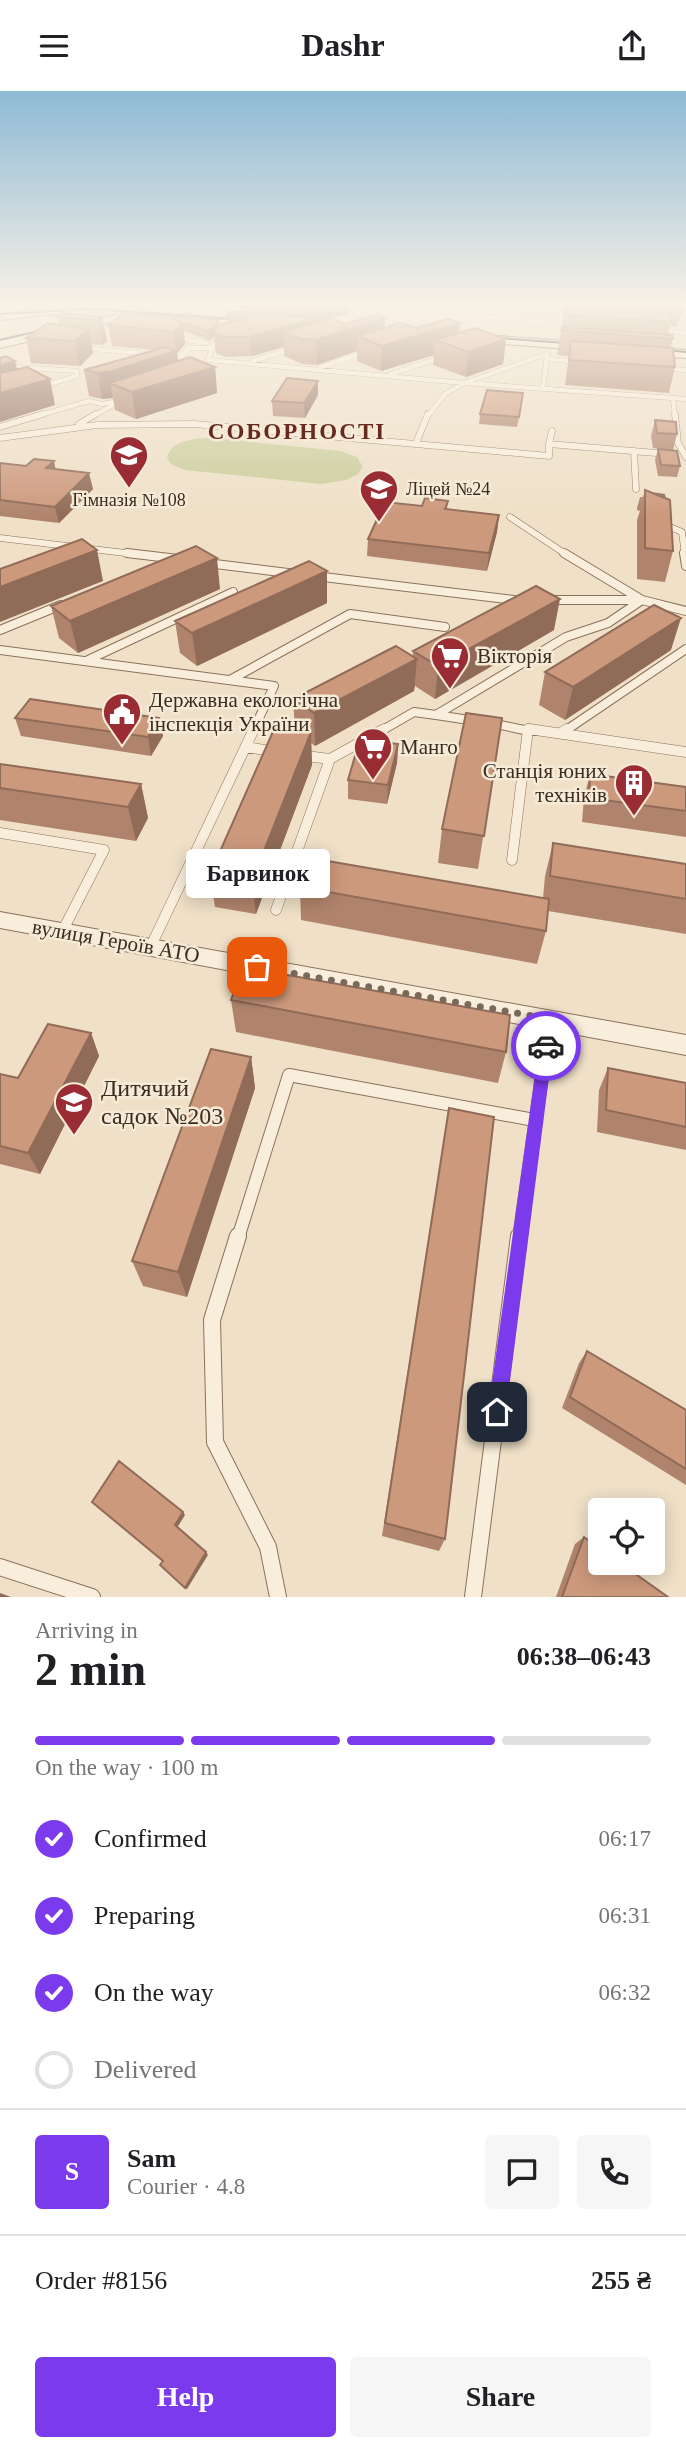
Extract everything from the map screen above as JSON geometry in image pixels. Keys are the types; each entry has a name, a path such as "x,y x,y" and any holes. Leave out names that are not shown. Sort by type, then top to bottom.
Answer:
{"street":[{"name":"вулиця Героїв АТО","path":"0,920 686,1045"}],"lane":[{"path":"27,390 76,376"},
{"path":"390,376 686,399"},
{"path":"416,443 434,403 441,395 482,376"},
{"path":"543,388 544,376"},
{"path":"0,427 89,401 102,404 131,398"},
{"path":"673,398 678,443 686,457"},
{"path":"68,428 118,402"},
{"path":"0,438 68,428 146,422 182,423 549,456 552,431"},
{"path":"549,444 686,457"},
{"path":"634,451 636,489"},
{"path":"510,517 600,577 642,600"},
{"path":"649,519 682,532 686,566"},
{"path":"0,538 532,600"},
{"path":"86,661 233,592"},
{"path":"0,630 72,600"},
{"path":"542,600 642,600 686,611"},
{"path":"436,715 566,637 608,623 642,600"},
{"path":"229,680 350,614 445,627"},
{"path":"561,733 686,649"},
{"path":"0,650 274,686 150,948"},
{"path":"246,747 330,759 414,712 686,752"},
{"path":"512,860 529,729"},
{"path":"276,910 330,759"},
{"path":"0,833 104,850 62,932"},
{"path":"473,1597 534,1120 550,1019"},
{"path":"278,1597 268,1547 215,1442 212,1320 289,1075 534,1120"},
{"path":"0,1567 92,1597"}],"green space":[{"path":"214,438 340,451 357,457 363,467 358,474 346,480 321,484 185,470 171,464 167,458 169,452 179,443"}],"building":[{"path":"0,376 45,376 50,379 0,393"},
{"path":"131,376 184,376 132,392 110,383"},
{"path":"287,378 318,381 304,403 272,401"},
{"path":"487,390 523,393 519,417 480,414"},
{"path":"655,420 676,422 677,434 657,433"},
{"path":"658,449 677,451 680,466 661,465"},
{"path":"34,459 54,461 46,468 89,473 55,507 0,500 0,463 26,466"},
{"path":"645,490 670,500 673,551 645,548"},
{"path":"425,498 448,501 445,509 499,515 489,553 368,539 385,502 422,506"},
{"path":"82,539 97,550 0,587 0,569"},
{"path":"196,546 217,558 70,621 51,606"},
{"path":"309,561 327,571 192,633 175,621"},
{"path":"536,586 560,599 438,666 413,651"},
{"path":"654,605 681,618 573,687 545,672"},
{"path":"396,646 417,659 314,713 293,699"},
{"path":"30,699 159,718 148,737 15,718"},
{"path":"466,713 502,718 484,836 442,829"},
{"path":"275,727 311,732 252,881 210,874"},
{"path":"360,739 398,744 388,785 348,780"},
{"path":"0,764 141,784 128,807 0,788"},
{"path":"590,774 686,787 686,811 589,798"},
{"path":"553,843 686,864 686,899 550,876"},
{"path":"310,858 549,899 546,931 300,887"},
{"path":"243,967 510,1015 506,1052 231,1000"},
{"path":"48,1024 91,1033 28,1153 0,1146 0,1074 18,1078"},
{"path":"211,1049 251,1057 178,1272 132,1261"},
{"path":"608,1068 686,1083 686,1127 606,1110"},
{"path":"449,1108 494,1117 445,1539 385,1523"},
{"path":"587,1351 686,1410 686,1469 570,1397"},
{"path":"119,1461 183,1512 175,1525 206,1552 185,1588 160,1565 163,1561 92,1502"},
{"path":"584,1537 588,1540 588,1575 637,1575 668,1597 562,1597"}],"way so far":[{"path":"257,967 550,1019 546,1046"}],"place":[{"name":"Гімназія №108","path":"129,489"},
{"name":"Ліцей №24","path":"379,523"},
{"name":"Вікторія","path":"450,690"},
{"name":"Державна екологічна інспекція України","path":"122,746"},
{"name":"Манго","path":"373,781"},
{"name":"Станція юних техніків","path":"634,817"},
{"name":"Барвинок","path":"257,967"},
{"name":"Дитячий садок №203","path":"74,1136"}],"district":[{"name":"СОБОРНОСТІ","path":"297,431"}],"route":[{"path":"497,1412 546,1046"}]}
